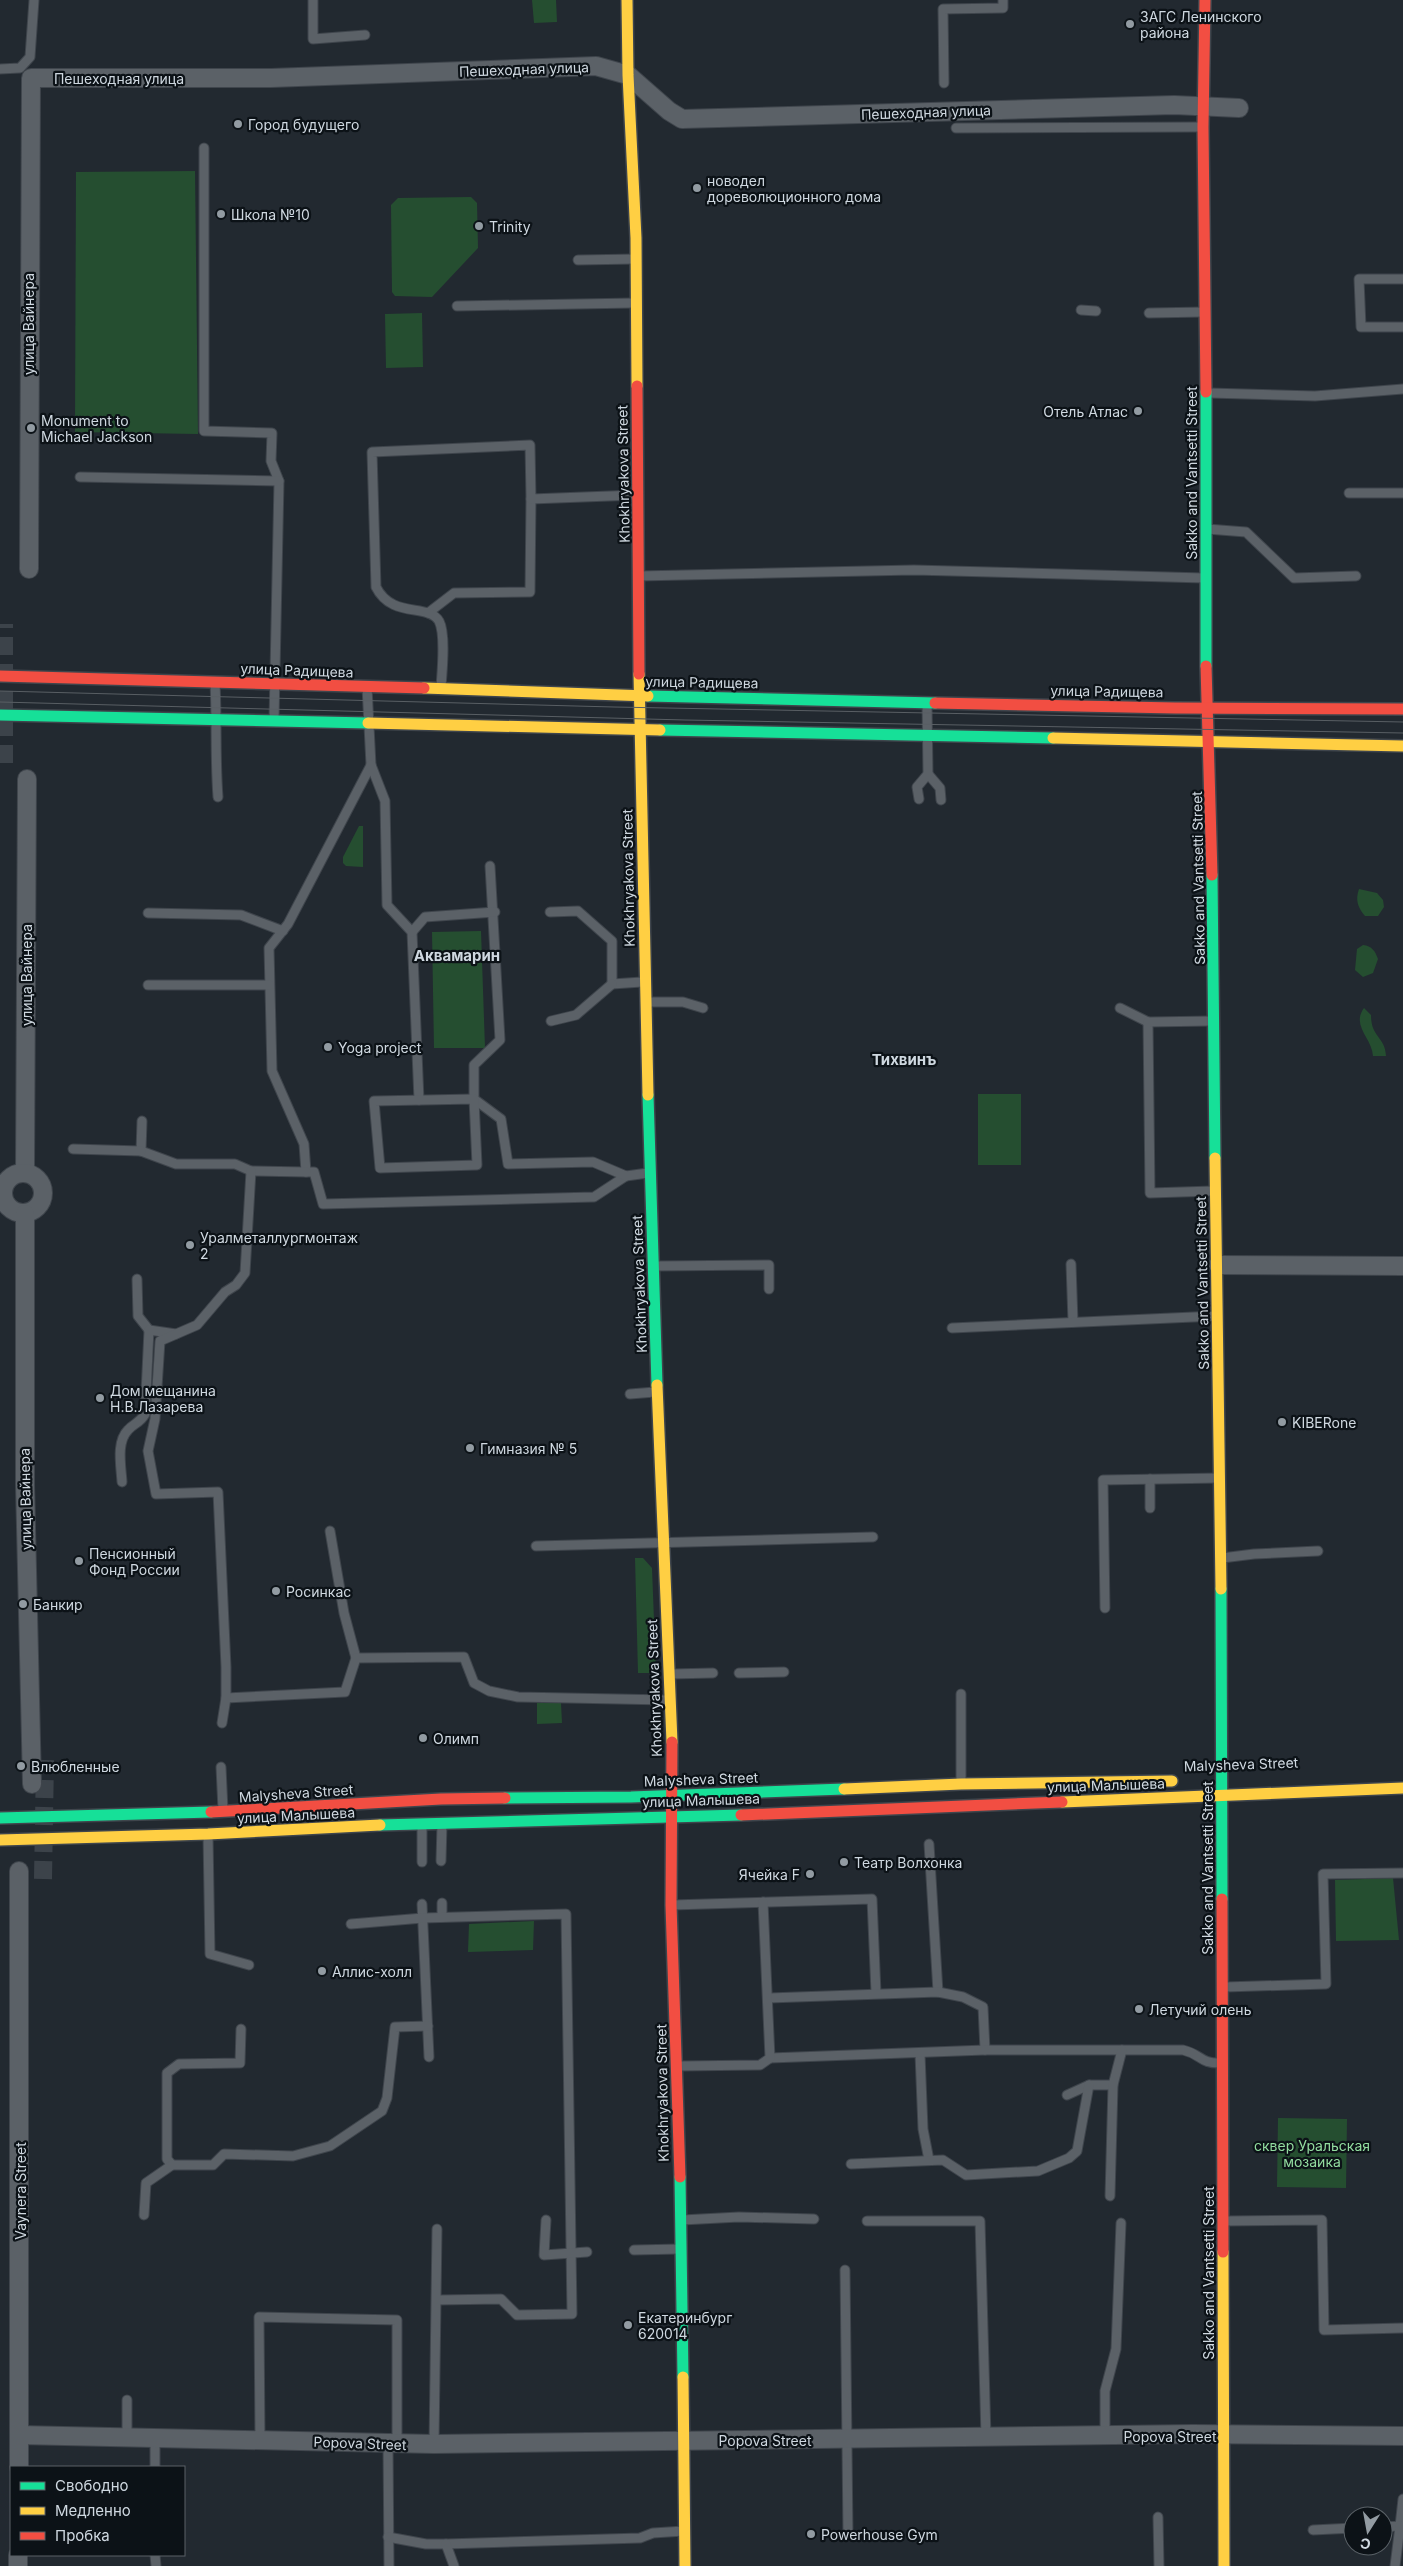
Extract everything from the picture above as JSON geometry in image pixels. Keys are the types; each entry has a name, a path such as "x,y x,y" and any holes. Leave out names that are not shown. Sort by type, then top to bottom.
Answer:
{"street":[{"name":"Khokhryakova Street","path":"627,0 628,75 636,259 639,730 642,763 645,1002 662,1541 673,1795 671,1905 678,2066 685,2566"},
{"name":"Sakko and Vantsetti Street","path":"1205,0 1203,127 1206,312 1206,708 1211,773 1215,1021 1215,1191 1218,1265 1226,1779 1222,1796 1221,1987 1224,2566"},
{"name":"Пешеходная улица","path":"31,78 271,78 596,66 628,75 669,111 682,119 1174,105 1239,108"},
{"name":"улица Вайнера","path":"28,569 31,78"},
{"name":"улица Радищева","path":"0,676 441,688 639,696 1206,708 1403,709"},
{"path":"0,715 1403,746"},
{"name":"улица Вайнера","path":"25,1172 27,779"},
{"path":"25,1172 36,1176 43,1186 43,1199 37,1209 25,1214 16,1212 8,1207 3,1198 3,1189 11,1176 25,1172"},
{"name":"улица Вайнера","path":"25,1214 24,1484 32,1784"},
{"path":"1218,1265 1403,1266"},
{"name":"Malysheva Street","path":"1206,1780 1226,1779"},
{"name":"Malysheva Street","path":"0,1818 208,1824 223,1812 442,1811 673,1795 961,1784 1188,1780"},
{"name":"улица Малышева","path":"0,1840 208,1824 421,1811 606,1820 1403,1788"},
{"path":"19,2466 20,1871"},
{"name":"Popova Street","path":"19,2435 260,2439 392,2444 651,2443 684,2441 1104,2437 1193,2434 1223,2436 1403,2436"}],"lane":[{"path":"0,69 20,68 30,57 34,0"},
{"path":"313,0 313,39 365,35"},
{"path":"944,83 943,9 1003,8 1003,0"},
{"path":"956,128 1203,127"},
{"path":"204,148 204,432 272,433 271,461 279,481 274,722"},
{"path":"578,260 636,259"},
{"path":"1403,279 1359,279 1362,327 1403,327"},
{"path":"457,306 636,303"},
{"path":"1081,310 1096,311"},
{"path":"1149,312 1206,312"},
{"path":"1206,393 1315,396 1403,389"},
{"path":"428,614 454,593 530,592 530,446 372,452 376,587 383,598 391,604 436,617 441,630 441,688"},
{"path":"80,477 279,481"},
{"path":"1349,493 1403,493"},
{"path":"531,500 639,495"},
{"path":"1206,529 1246,532 1294,578 1356,576"},
{"path":"639,576 914,570 1205,578"},
{"path":"215,683 217,720 215,756 218,797"},
{"path":"367,687 371,765 385,801 387,905 412,932 419,1100"},
{"path":"919,799 917,787 928,774 928,702"},
{"path":"306,1172 304,1144 272,1071 269,948 283,931 371,765"},
{"path":"928,774 940,788 941,800"},
{"path":"490,866 500,1040 474,1065 474,1100 477,1165 380,1168 374,1101 474,1100 501,1119 508,1164 593,1162 626,1176"},
{"path":"550,912 578,911 612,941 612,984"},
{"path":"412,932 425,916 494,912"},
{"path":"148,913 241,915 283,931"},
{"path":"551,1021 576,1015 612,984 645,982"},
{"path":"148,985 269,985"},
{"path":"645,1002 683,1002 703,1008"},
{"path":"1120,1008 1148,1022 1215,1021"},
{"path":"1148,1022 1150,1193 1215,1191"},
{"path":"141,1152 142,1121"},
{"path":"73,1149 141,1152 176,1164 235,1164 251,1171 314,1172 323,1204 594,1197 626,1176 650,1173"},
{"path":"222,1723 226,1698 218,1492 156,1494 148,1451 155,1419 160,1341 198,1325 225,1292 236,1285 245,1273 251,1171"},
{"path":"1071,1264 1073,1322"},
{"path":"653,1266 769,1265 769,1289"},
{"path":"122,1482 120,1442 128,1430 141,1423 145,1414 149,1330 138,1316 137,1279"},
{"path":"952,1328 1218,1316"},
{"path":"149,1330 178,1334"},
{"path":"630,1394 657,1392"},
{"path":"1105,1608 1102,1480 1220,1478"},
{"path":"1150,1479 1150,1508"},
{"path":"226,1698 345,1692 356,1658 344,1613 330,1531"},
{"path":"536,1546 662,1541 873,1537"},
{"path":"1222,1558 1254,1554 1318,1552"},
{"path":"356,1658 464,1657 474,1684 489,1691 518,1696 670,1700"},
{"path":"739,1673 784,1672"},
{"path":"668,1674 713,1673"},
{"path":"961,1694 961,1784"},
{"path":"221,1767 223,1812"},
{"path":"421,1811 422,1862"},
{"path":"441,1861 442,1811"},
{"path":"208,1824 210,1954 249,1965"},
{"path":"929,1844 938,1992"},
{"path":"1221,1987 1326,1984 1323,1874 1403,1872"},
{"path":"671,1905 872,1899 876,1993"},
{"path":"763,1902 769,1998 770,2058"},
{"path":"422,1904 424,1993 429,2057"},
{"path":"442,1904 442,1917"},
{"path":"351,1924 442,1917 566,1914 572,2314 517,2315 501,2300 437,2300"},
{"path":"769,1998 938,1992 963,1997 982,2007 985,2050"},
{"path":"144,2214 146,2183 172,2165 213,2166 224,2154 293,2156 330,2146 382,2111 387,2098 395,2027 428,2026"},
{"path":"172,2165 167,2159 167,2073 179,2064 240,2063 241,2029"},
{"path":"678,2066 760,2065 770,2058 920,2054 985,2050 1183,2050 1193,2052 1208,2064 1222,2063"},
{"path":"1110,2196 1113,2085 1122,2050"},
{"path":"920,2054 923,2129 929,2160"},
{"path":"1067,2096 1089,2085 1113,2085"},
{"path":"850,2164 944,2160 966,2174 1038,2171 1069,2158 1077,2151 1089,2085"},
{"path":"680,2220 739,2217 814,2219"},
{"path":"546,2220 544,2255 587,2252"},
{"path":"1223,2220 1322,2220 1324,2330 1403,2328"},
{"path":"867,2221 980,2221 986,2437"},
{"path":"1104,2437 1104,2391 1116,2349 1121,2223"},
{"path":"434,2444 437,2229"},
{"path":"634,2250 680,2249"},
{"path":"844,2270 847,2403 845,2440 848,2535"},
{"path":"260,2439 259,2318 397,2320 388,2537 389,2566"},
{"path":"126,2400 127,2437"},
{"path":"155,2437 155,2466"},
{"path":"1396,2566 1403,2499"},
{"path":"1158,2517 1159,2566"},
{"path":"1393,2526 1400,2526"},
{"path":"1313,2530 1343,2528"},
{"path":"388,2537 426,2544 446,2544 640,2538 653,2533 685,2531"},
{"path":"446,2544 454,2566"}],"green space":[{"path":"532,0 556,0 557,22 534,23"},
{"path":"195,171 198,434 75,432 76,172"},
{"path":"471,197 477,203 478,248 432,297 395,296 392,292 391,205 398,198"},
{"path":"422,313 423,367 386,368 385,314"},
{"path":"359,826 363,826 363,867 346,866 343,863 343,857"},
{"path":"1359,889 1377,893 1383,900 1384,907 1378,916 1365,916 1357,900"},
{"path":"481,931 485,1048 434,1048 432,932"},
{"path":"1363,945 1373,949 1378,959 1373,973 1363,977 1355,970 1357,949"},
{"path":"1364,1008 1371,1015 1373,1028 1383,1044 1386,1056 1373,1056 1360,1021"},
{"path":"978,1094 1021,1094 1021,1165 978,1165"},
{"path":"635,1558 643,1558 652,1568 656,1673 638,1673"},
{"path":"537,1703 561,1703 562,1723 537,1724"},
{"path":"1393,1878 1399,1940 1336,1941 1335,1880"},
{"path":"534,1921 533,1950 468,1952 469,1924"},
{"name":"сквер Уральская мозаика","path":"1278,2118 1347,2119 1346,2188 1277,2187"}],"tunnel":[{"path":"4,624 4,763"},
{"path":"43,1879 45,1760"}],"tram line":[{"path":"0,691 614,707 1403,722"},
{"path":"0,702 685,720 1403,733"}],"traffic: fast":[{"path":"1206,392 1206,666"},
{"path":"648,696 935,703"},
{"path":"0,715 368,723"},
{"path":"660,730 1053,738"},
{"path":"1212,875 1215,1158"},
{"path":"648,1095 657,1385"},
{"path":"1221,1589 1222,1899"},
{"path":"505,1798 631,1797 844,1789"},
{"path":"0,1818 211,1812"},
{"path":"380,1825 741,1815"},
{"path":"680,2177 683,2377"}],"traffic: slow":[{"path":"627,0 628,75 636,238 637,386"},
{"path":"639,674 648,1095"},
{"path":"424,688 648,696"},
{"path":"368,723 660,730"},
{"path":"1053,738 1403,746"},
{"path":"1215,1158 1221,1589"},
{"path":"657,1385 672,1742"},
{"path":"844,1789 961,1784 1172,1781"},
{"path":"1062,1802 1403,1788"},
{"path":"0,1840 208,1834 380,1825"},
{"path":"1223,2252 1224,2566"},
{"path":"683,2377 685,2566"}],"traffic: jam":[{"path":"1205,0 1203,127 1206,392"},
{"path":"637,386 639,674"},
{"path":"1206,666 1212,875"},
{"path":"0,676 424,688"},
{"path":"935,703 1175,708 1403,709"},
{"path":"672,1742 671,1905 680,2177"},
{"path":"211,1812 441,1799 505,1798"},
{"path":"741,1815 1062,1802"},
{"path":"1222,1899 1223,2252"}],"place":[{"name":"ЗАГС Ленинского района","path":"1130,24"},
{"name":"Город будущего","path":"238,124"},
{"name":"новодел дореволюционного дома","path":"697,188"},
{"name":"Школа №10","path":"221,214"},
{"name":"Trinity","path":"479,226"},
{"name":"Отель Атлас","path":"1138,411"},
{"name":"Monument to Michael Jackson","path":"31,428"},
{"name":"Yoga projeсt","path":"328,1047"},
{"name":"Уралметаллургмонтаж 2","path":"190,1245"},
{"name":"Дом мещанина Н.В.Лазарева","path":"100,1398"},
{"name":"KIBERone","path":"1282,1422"},
{"name":"Гимназия № 5","path":"470,1448"},
{"name":"Пенсионный Фонд России","path":"79,1561"},
{"name":"Росинкас","path":"276,1591"},
{"name":"Банкир","path":"23,1604"},
{"name":"Олимп","path":"423,1738"},
{"name":"Влюбленные","path":"21,1766"},
{"name":"Театр Волхонка","path":"844,1862"},
{"name":"Ячейка F","path":"810,1874"},
{"name":"Аллис-холл","path":"322,1971"},
{"name":"Летучий олень","path":"1139,2009"},
{"name":"Екатеринбург 620014","path":"628,2325"},
{"name":"Powerhouse Gym","path":"811,2534"}],"district":[{"name":"Аквамарин","path":"457,955"},
{"name":"Тихвинъ","path":"904,1059"}]}
